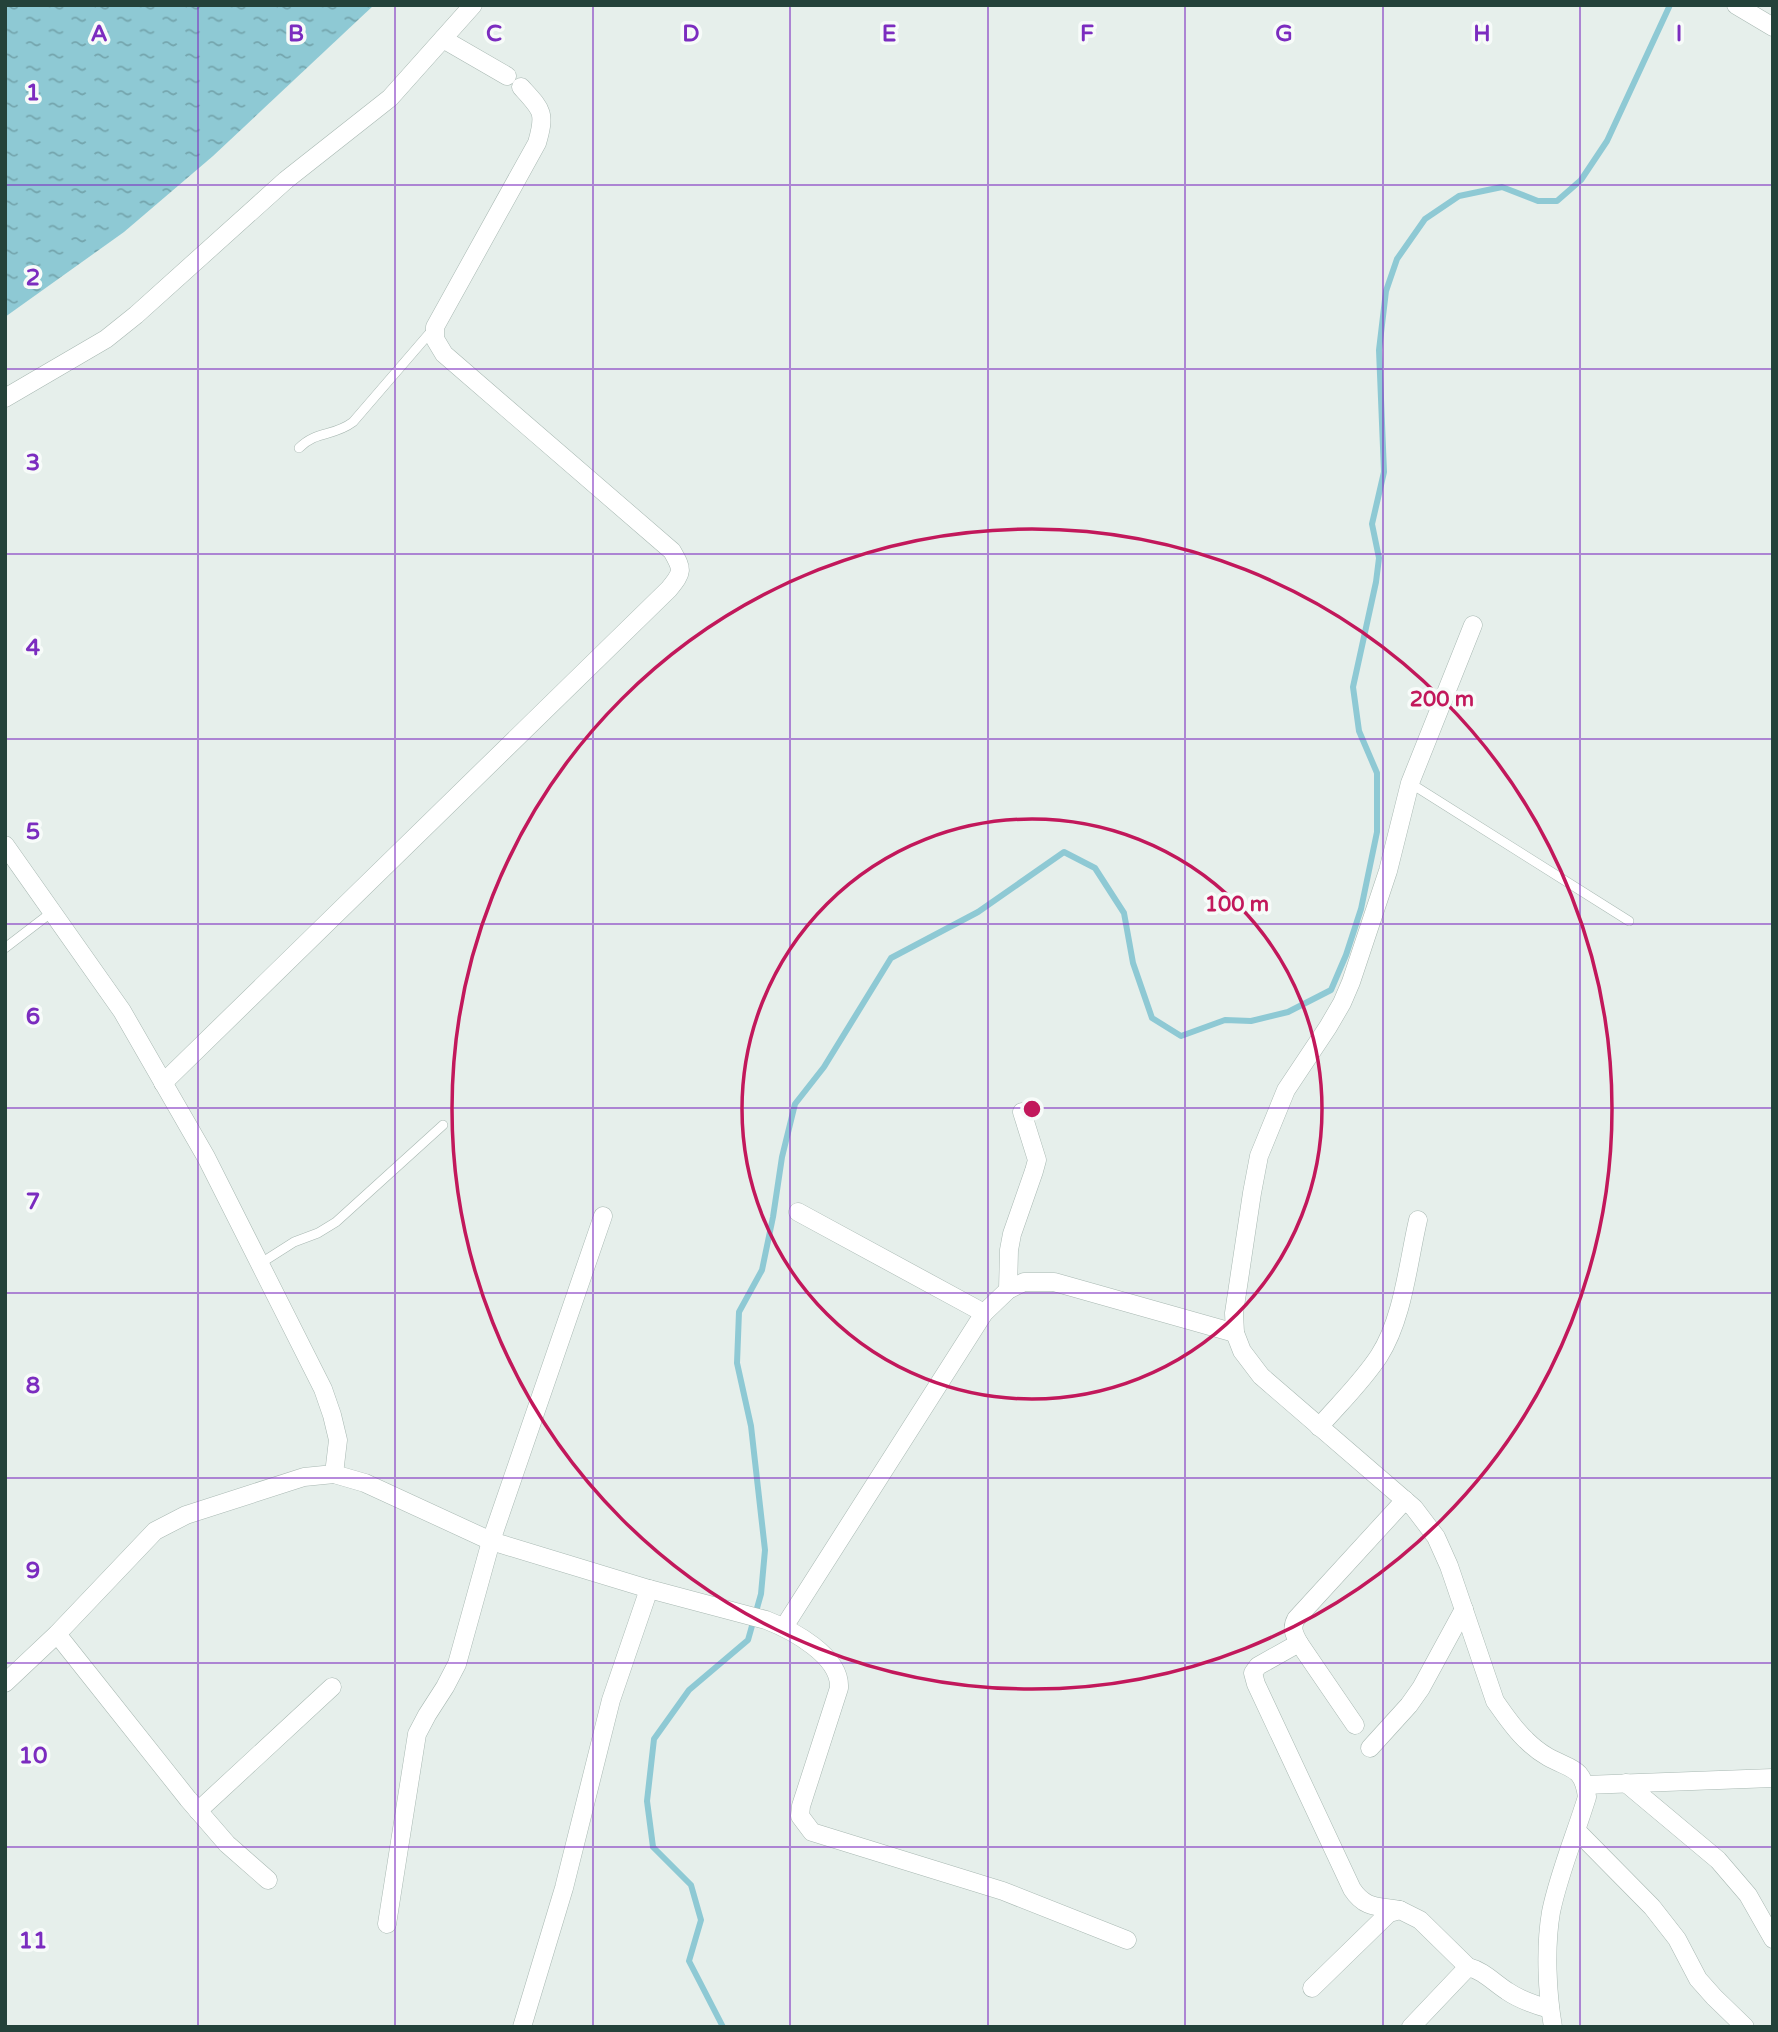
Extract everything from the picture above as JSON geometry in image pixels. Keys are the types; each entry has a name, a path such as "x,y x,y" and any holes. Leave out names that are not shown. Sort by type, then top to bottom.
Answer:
{"street":[{"path":"5,398 106,339 136,315 286,180 390,98 473,5"},
{"path":"1736,5 1773,27"},
{"path":"163,1083 679,577 681,567 672,551 444,354 435,339 435,327 537,143 543,123 540,107 514,82 443,38"},
{"path":"1473,625 1410,783 1388,871 1342,1003 1286,1090 1259,1156 1234,1313 1235,1333 1242,1351 1261,1376 1414,1508 1436,1537 1449,1566 1495,1701 1527,1741 1548,1757 1575,1769 1585,1785 1587,1797 1551,1914 1548,1961 1552,2018"},
{"path":"5,845 122,1011 206,1157 323,1389 338,1440 334,1474"},
{"path":"1008,1290 1012,1234 1037,1160 1022,1112"},
{"path":"798,1212 984,1313"},
{"path":"387,1924 417,1734 457,1664 491,1541 603,1216"},
{"path":"1319,1427 1380,1355 1398,1313 1418,1220"},
{"path":"784,1627 984,1313 1008,1290 1024,1282 1054,1282 1235,1333"},
{"path":"5,1683 57,1634 155,1531 186,1515 304,1477 334,1474 365,1483 491,1541 784,1627 829,1661 840,1679 801,1806 800,1816 812,1832 1003,1891 1128,1940"},
{"path":"1355,1725 1299,1643 1292,1625 1405,1500"},
{"path":"522,2027 564,1888 611,1700 649,1589"},
{"path":"1370,1748 1421,1688 1464,1609"},
{"path":"57,1634 198,1811 227,1844 268,1880"},
{"path":"1299,1643 1258,1666 1253,1673 1352,1889 1367,1905 1400,1910 1420,1920 1468,1967 1479,1970 1552,2018"},
{"path":"198,1811 332,1687"},
{"path":"1585,1785 1773,1778"},
{"path":"1626,1783 1718,1860 1748,1895 1773,1939"},
{"path":"1577,1831 1652,1907 1677,1939 1699,1979 1745,2027"},
{"path":"1312,1988 1389,1913 1400,1910"},
{"path":"1411,2027 1468,1967"}],"lane":[{"path":"299,448 317,435 342,431 353,422 435,327"},
{"path":"1410,783 1629,921"},
{"path":"5,948 52,912"},
{"path":"261,1264 294,1242 318,1233 336,1222 443,1125"}],"water":[{"path":"5,5 374,5 213,156 124,232 5,317"}],"waterway":[{"path":"723,2027 689,1961 701,1920 691,1885 653,1847 647,1801 654,1739 689,1690 748,1640 761,1594 765,1550 751,1426 737,1363 739,1312 762,1270 782,1157 795,1104 824,1067 891,958 978,912 1064,852 1095,868 1124,913 1133,963 1152,1018 1181,1036 1225,1020 1251,1021 1288,1012 1331,990 1361,909 1377,832 1377,773 1359,731 1353,687 1379,558 1372,524 1384,472 1379,350 1386,291 1397,259 1425,219 1459,196 1502,187 1538,201 1557,201 1581,180 1607,141 1670,5"}]}
